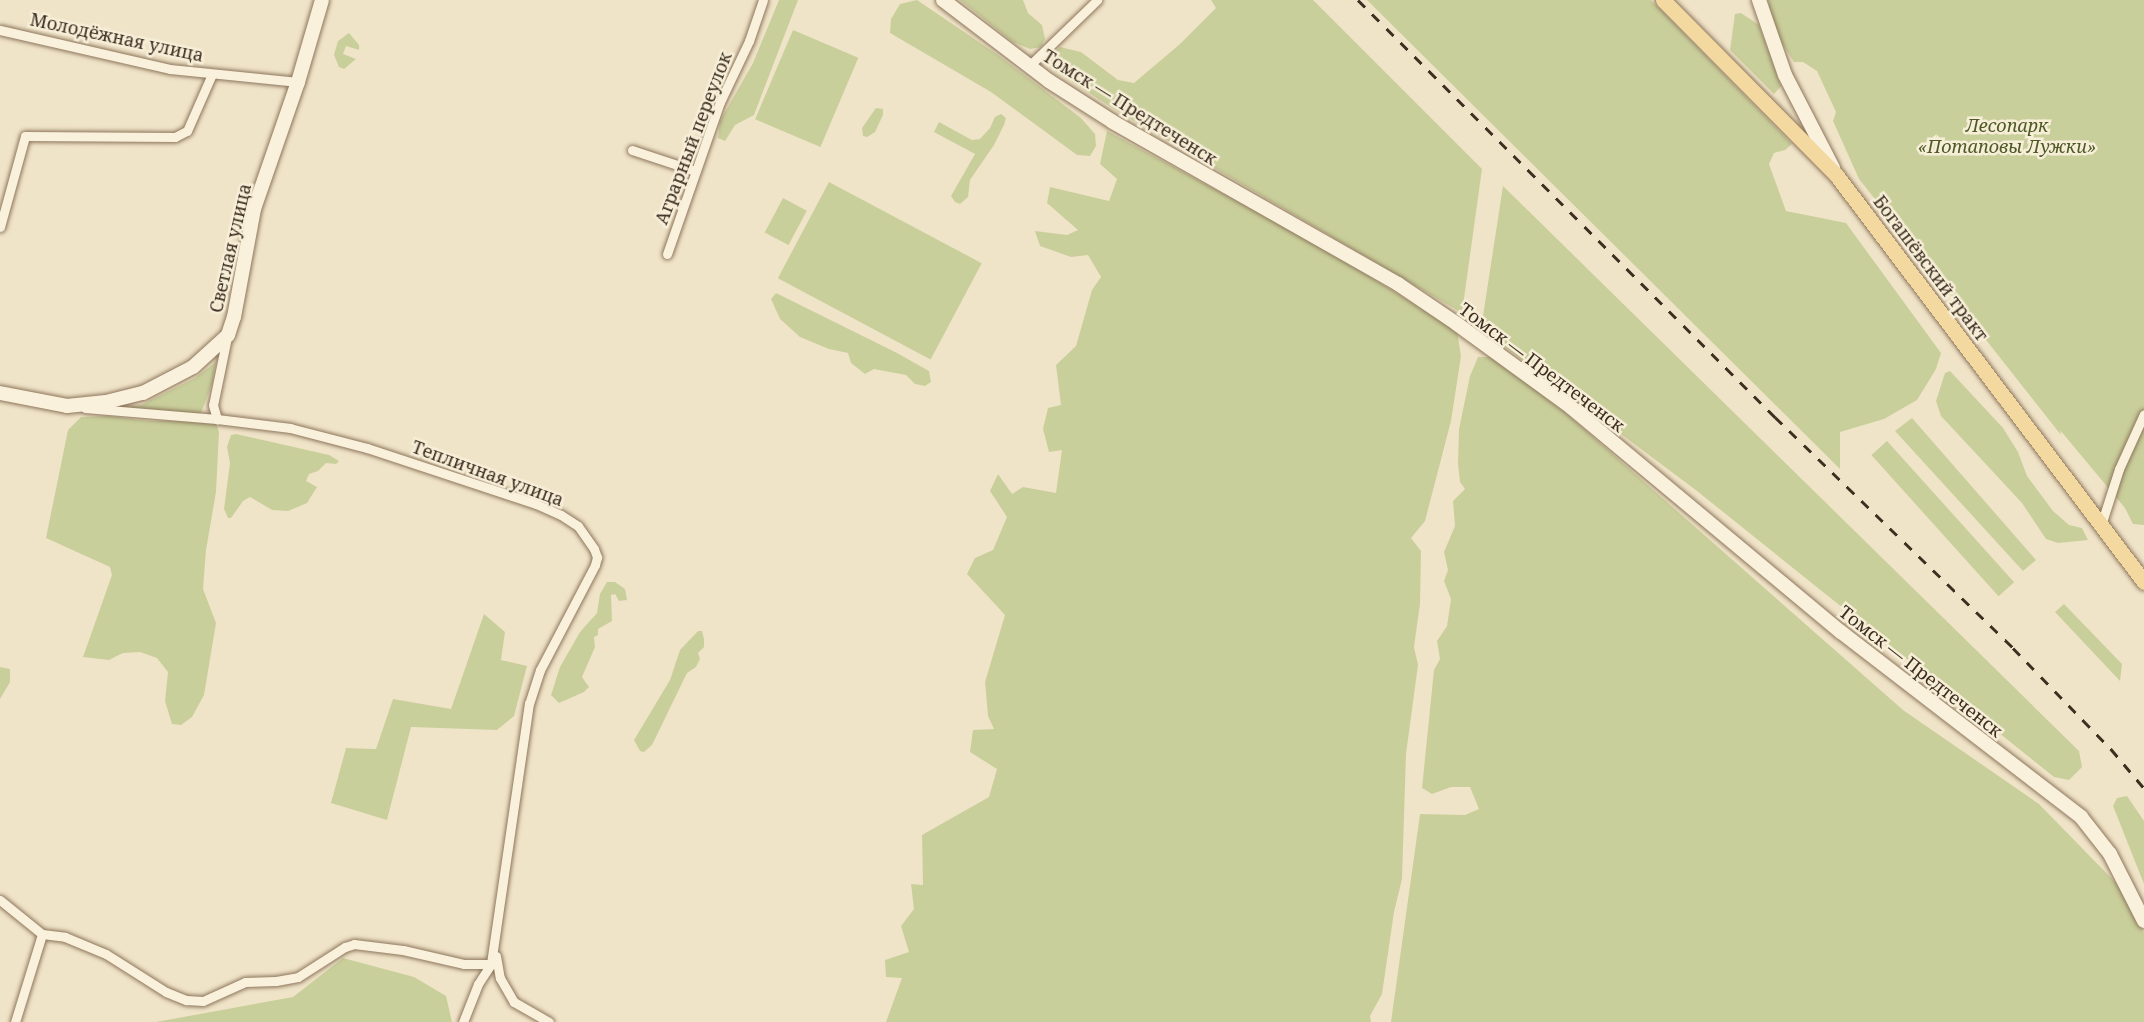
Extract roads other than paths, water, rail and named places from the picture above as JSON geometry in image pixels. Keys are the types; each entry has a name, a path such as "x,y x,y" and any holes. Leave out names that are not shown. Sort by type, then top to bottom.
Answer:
{"main road":[{"name":"Светлая улица","path":"0,393 67,406 106,402 143,393 193,367 228,335 234,317 254,209 298,82 322,0"},
{"name":"Томск — Предтеченск","path":"944,0 1029,66 1113,122 1398,284 1572,408 1841,632 2081,817 2110,854 2144,921"},
{"name":"Богашёвский тракт","path":"1663,0 1837,176 2143,579"},
{"path":"1759,0 1776,53 1837,176"},
{"path":"1780,116 1794,116 1799,110 1799,102"}],"street":[{"name":"Аграрный переулок","path":"667,254 720,102 749,41 763,0"},
{"path":"1029,66 1097,0"},
{"name":"Молодёжная улица","path":"0,30 170,69 298,82"},
{"path":"0,227 25,136 176,137 187,130 212,74"},
{"path":"632,150 695,171"},
{"path":"217,419 213,405 228,335"},
{"name":"Тепличная улица","path":"67,406 290,428 367,448 536,504 561,515 578,526 597,557 595,565 540,670 529,703 492,964"},
{"path":"2101,525 2119,469 2144,414"},
{"path":"0,900 42,934 65,937 106,954 166,992 186,1000 203,1000 245,982 276,981 298,977 345,947 354,944 403,950 464,964 492,964"},
{"path":"15,1022 42,934"},
{"path":"494,945 504,988 514,1002 549,1022"},
{"path":"463,1022 478,984 492,964"}],"railway":[{"path":"1358,0 1775,417 2013,648 2111,749 2144,788"}],"park label":[{"name":"Лесопарк «Потаповы Лужки»","path":"2007,136"}]}
